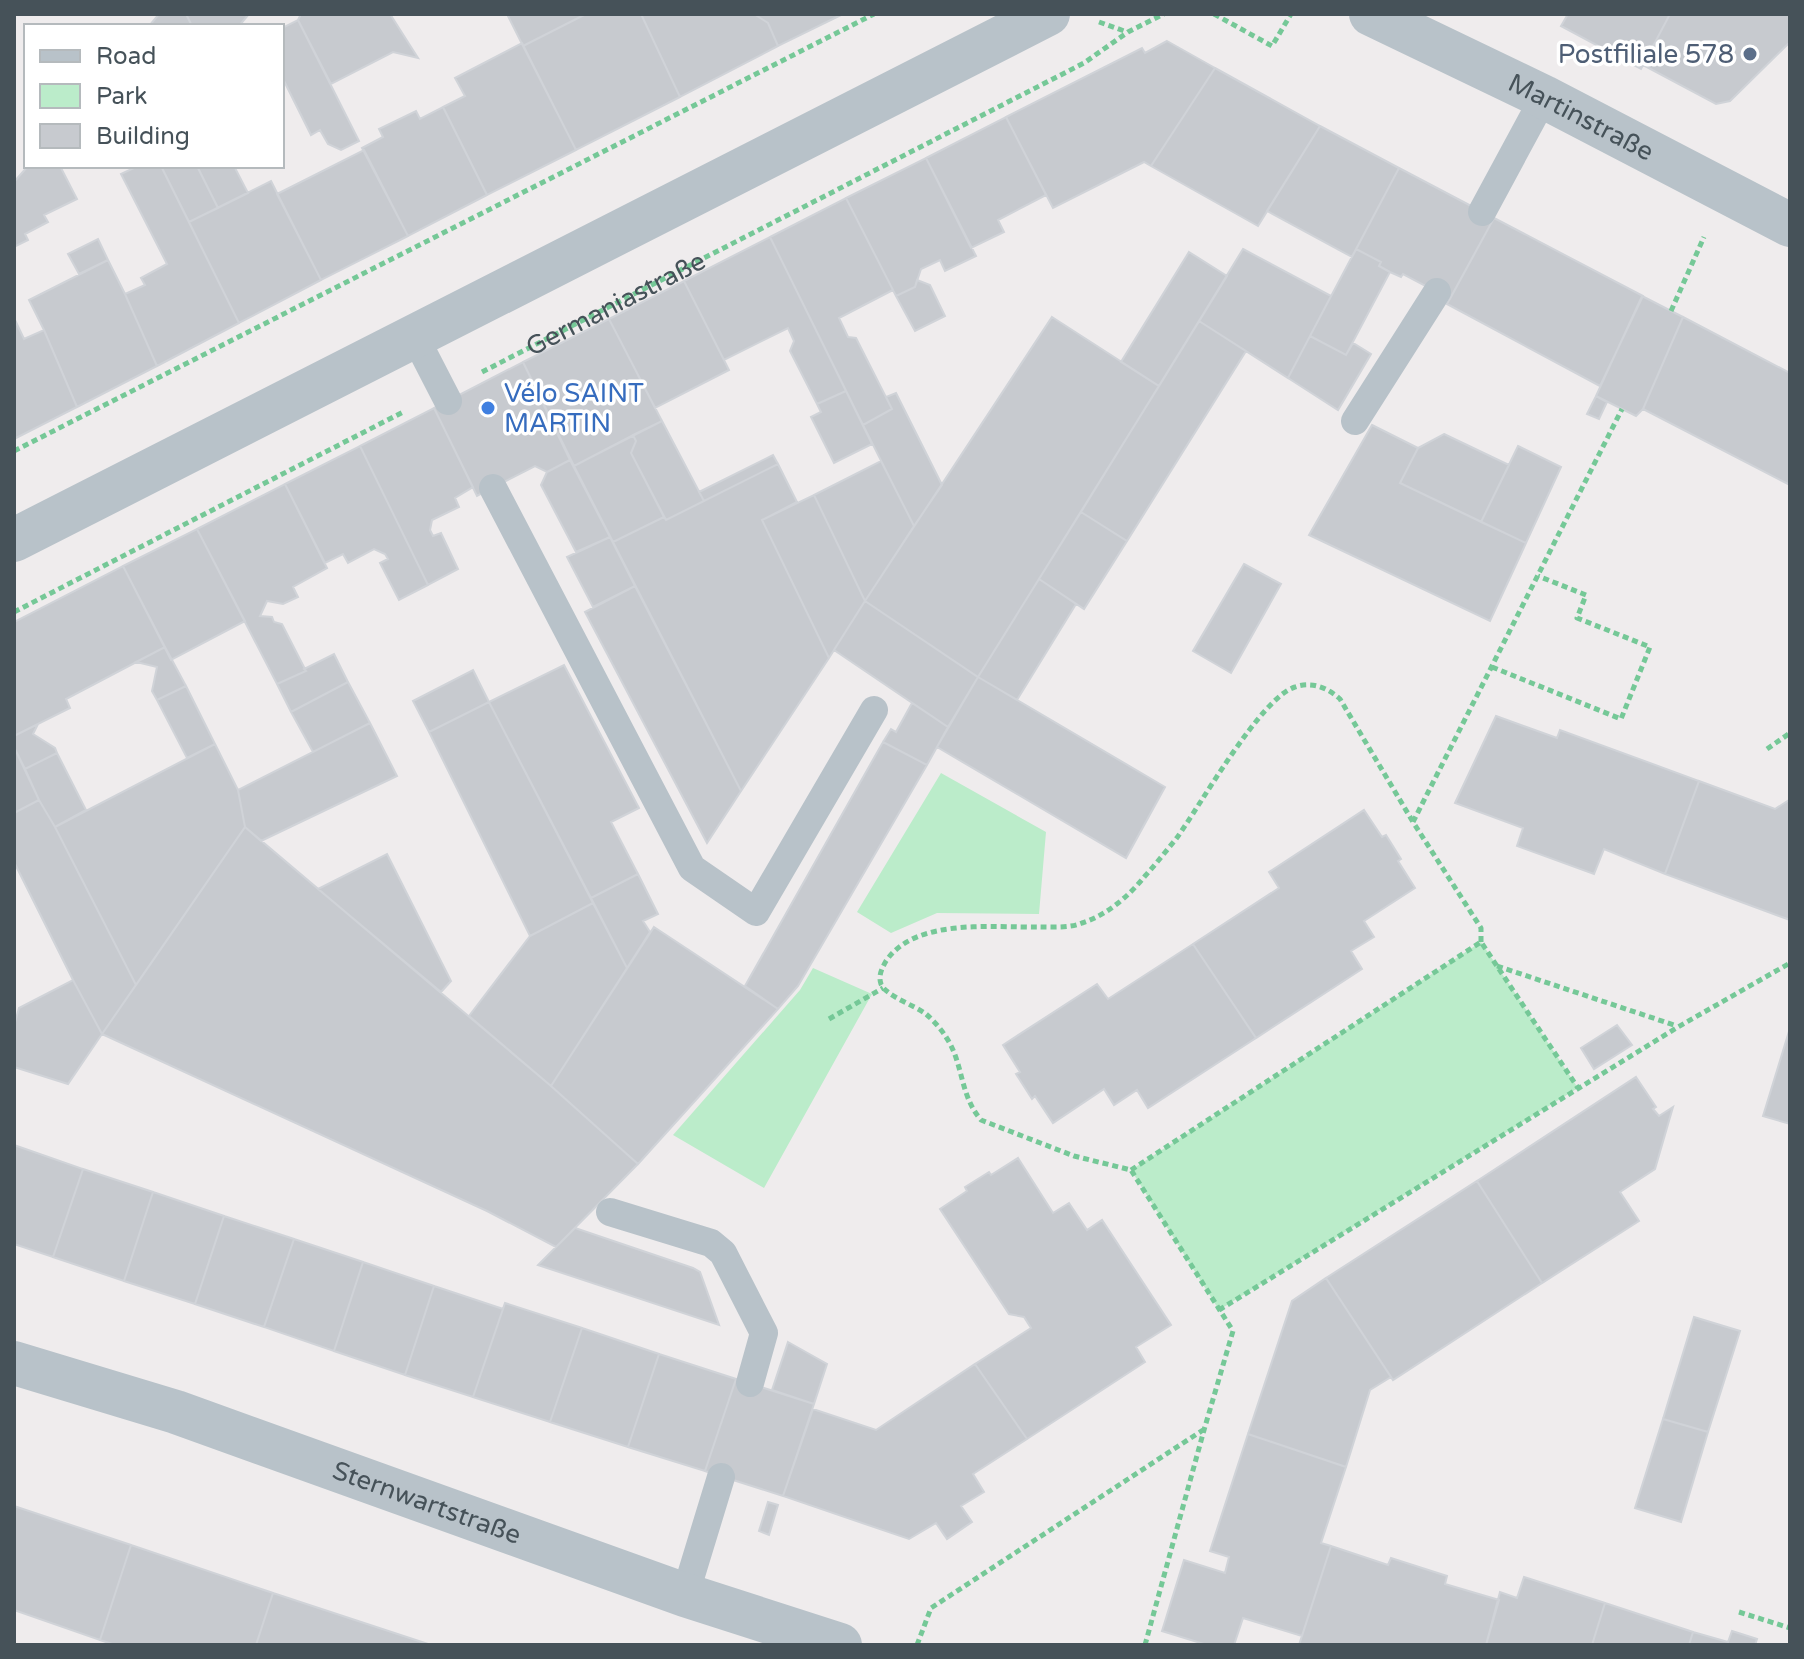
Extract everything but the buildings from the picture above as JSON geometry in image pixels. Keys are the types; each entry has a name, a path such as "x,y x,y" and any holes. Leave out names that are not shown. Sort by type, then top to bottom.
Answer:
{"street":[{"path":"14,540 1048,14"},
{"name":"Martinstraße","path":"1371,14 1544,97 1723,192 1786,215"},
{"name":"Sternwartstraße","path":"14,1363 176,1412 685,1595 840,1645"}],"lane":[{"path":"1482,212 1544,97"},
{"path":"1355,421 1437,292"},
{"path":"415,337 446,396"},
{"path":"493,488 692,868 756,912 874,710"},
{"path":"610,1212 711,1243 723,1253 764,1333 750,1383"},
{"path":"685,1595 721,1477"}],"path":[{"path":"14,451 874,14"},
{"name":"Germaniastraße","path":"14,612 446,396 1084,63 1128,32 1164,14"},
{"path":"1214,14 1272,46 1291,14"},
{"path":"1101,23 1128,32"},
{"path":"1671,311 1723,192"},
{"path":"1413,822 1622,409"},
{"path":"1492,667 1621,719 1650,647 1577,618 1586,595 1538,576"},
{"path":"1145,1645 1233,1331 1131,1170 1074,1156 981,1120 964,1092 958,1061 946,1036 928,1015 883,988 879,978 883,965 894,951 918,937 941,929 1080,924 1117,904 1142,880 1176,838 1275,699 1295,687 1320,686 1340,699 1481,928 1481,942 1578,1088"},
{"path":"1767,749 1790,733"},
{"path":"1131,1170 1481,942"},
{"path":"1219,1310 1678,1027 1790,963"},
{"path":"1496,966 1678,1027"},
{"path":"829,1019 883,988"},
{"path":"917,1645 931,1608 1204,1430"},
{"path":"1739,1612 1790,1628"}],"green space":[{"path":"941,773 1046,832 1039,914 937,913 891,933 857,912"},
{"path":"1481,942 1578,1088 1219,1310 1131,1170"},
{"path":"813,968 872,994 764,1188 673,1135 800,990"}],"place":[{"name":"Postfiliale 578","path":"1750,54"},
{"name":"Vélo SAINT MARTIN","path":"488,408"}]}
